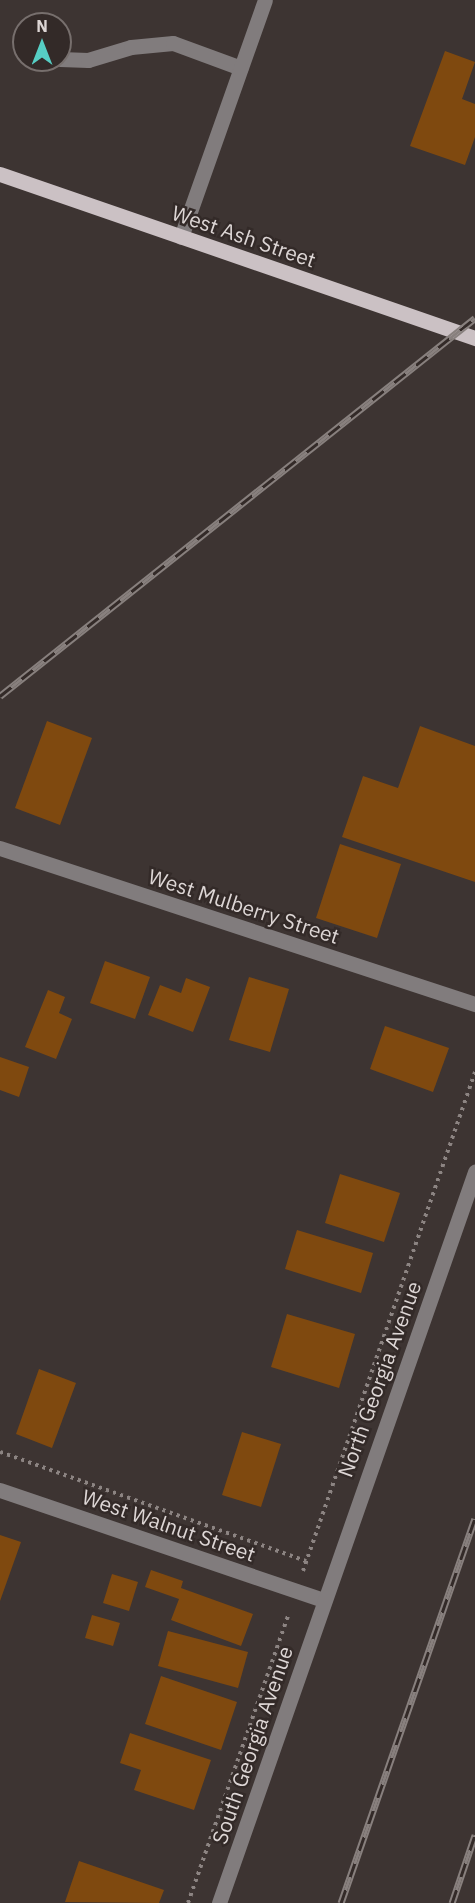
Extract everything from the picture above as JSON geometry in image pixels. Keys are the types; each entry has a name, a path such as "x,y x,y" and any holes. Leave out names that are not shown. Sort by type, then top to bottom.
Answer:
{"main road":[{"name":"West Ash Street","path":"0,174 475,338"}],"street":[{"path":"181,237 265,0"},
{"path":"72,59 88,60 131,47 173,43 241,68"},
{"name":"West Mulberry Street","path":"0,848 475,1004"},
{"name":"North Georgia Avenue","path":"324,1600 475,1172"},
{"name":"West Walnut Street","path":"0,1490 324,1600"},
{"name":"South Georgia Avenue","path":"219,1903 324,1600"}],"path":[{"path":"303,1571 475,1072"},
{"path":"0,1452 306,1561"},
{"path":"188,1903 289,1613"}],"building":[{"path":"445,51 475,62 462,99 475,104 475,137 465,165 410,146"},
{"path":"47,721 92,738 60,825 15,808"},
{"path":"420,726 475,746 475,882 342,837 363,776 398,788"},
{"path":"340,844 401,864 377,938 316,918"},
{"path":"105,961 150,977 135,1019 90,1003"},
{"path":"249,977 289,989 270,1052 229,1040"},
{"path":"186,978 210,987 193,1032 148,1015 160,985 181,993"},
{"path":"48,990 65,997 59,1013 72,1019 56,1059 25,1047"},
{"path":"385,1026 449,1048 433,1092 370,1069"},
{"path":"0,1057 29,1067 19,1097 0,1090"},
{"path":"340,1174 400,1193 384,1242 325,1223"},
{"path":"297,1230 373,1253 361,1293 285,1269"},
{"path":"287,1314 355,1334 339,1388 271,1367"},
{"path":"39,1369 76,1383 52,1448 16,1434"},
{"path":"242,1432 281,1444 261,1507 222,1495"},
{"path":"0,1535 21,1542 0,1601"},
{"path":"151,1570 183,1581 181,1588 253,1614 241,1646 171,1620 179,1599 145,1587"},
{"path":"112,1574 138,1582 129,1611 103,1603"},
{"path":"92,1615 120,1623 113,1646 85,1638"},
{"path":"168,1631 248,1652 238,1688 158,1666"},
{"path":"161,1676 237,1702 221,1750 145,1724"},
{"path":"130,1733 211,1760 194,1810 134,1790 141,1770 120,1763"},
{"path":"79,1861 164,1890 159,1903 65,1902"}],"railway":[{"path":"0,696 475,318"},
{"path":"341,1903 475,1519"},
{"path":"452,1903 475,1835"}]}
